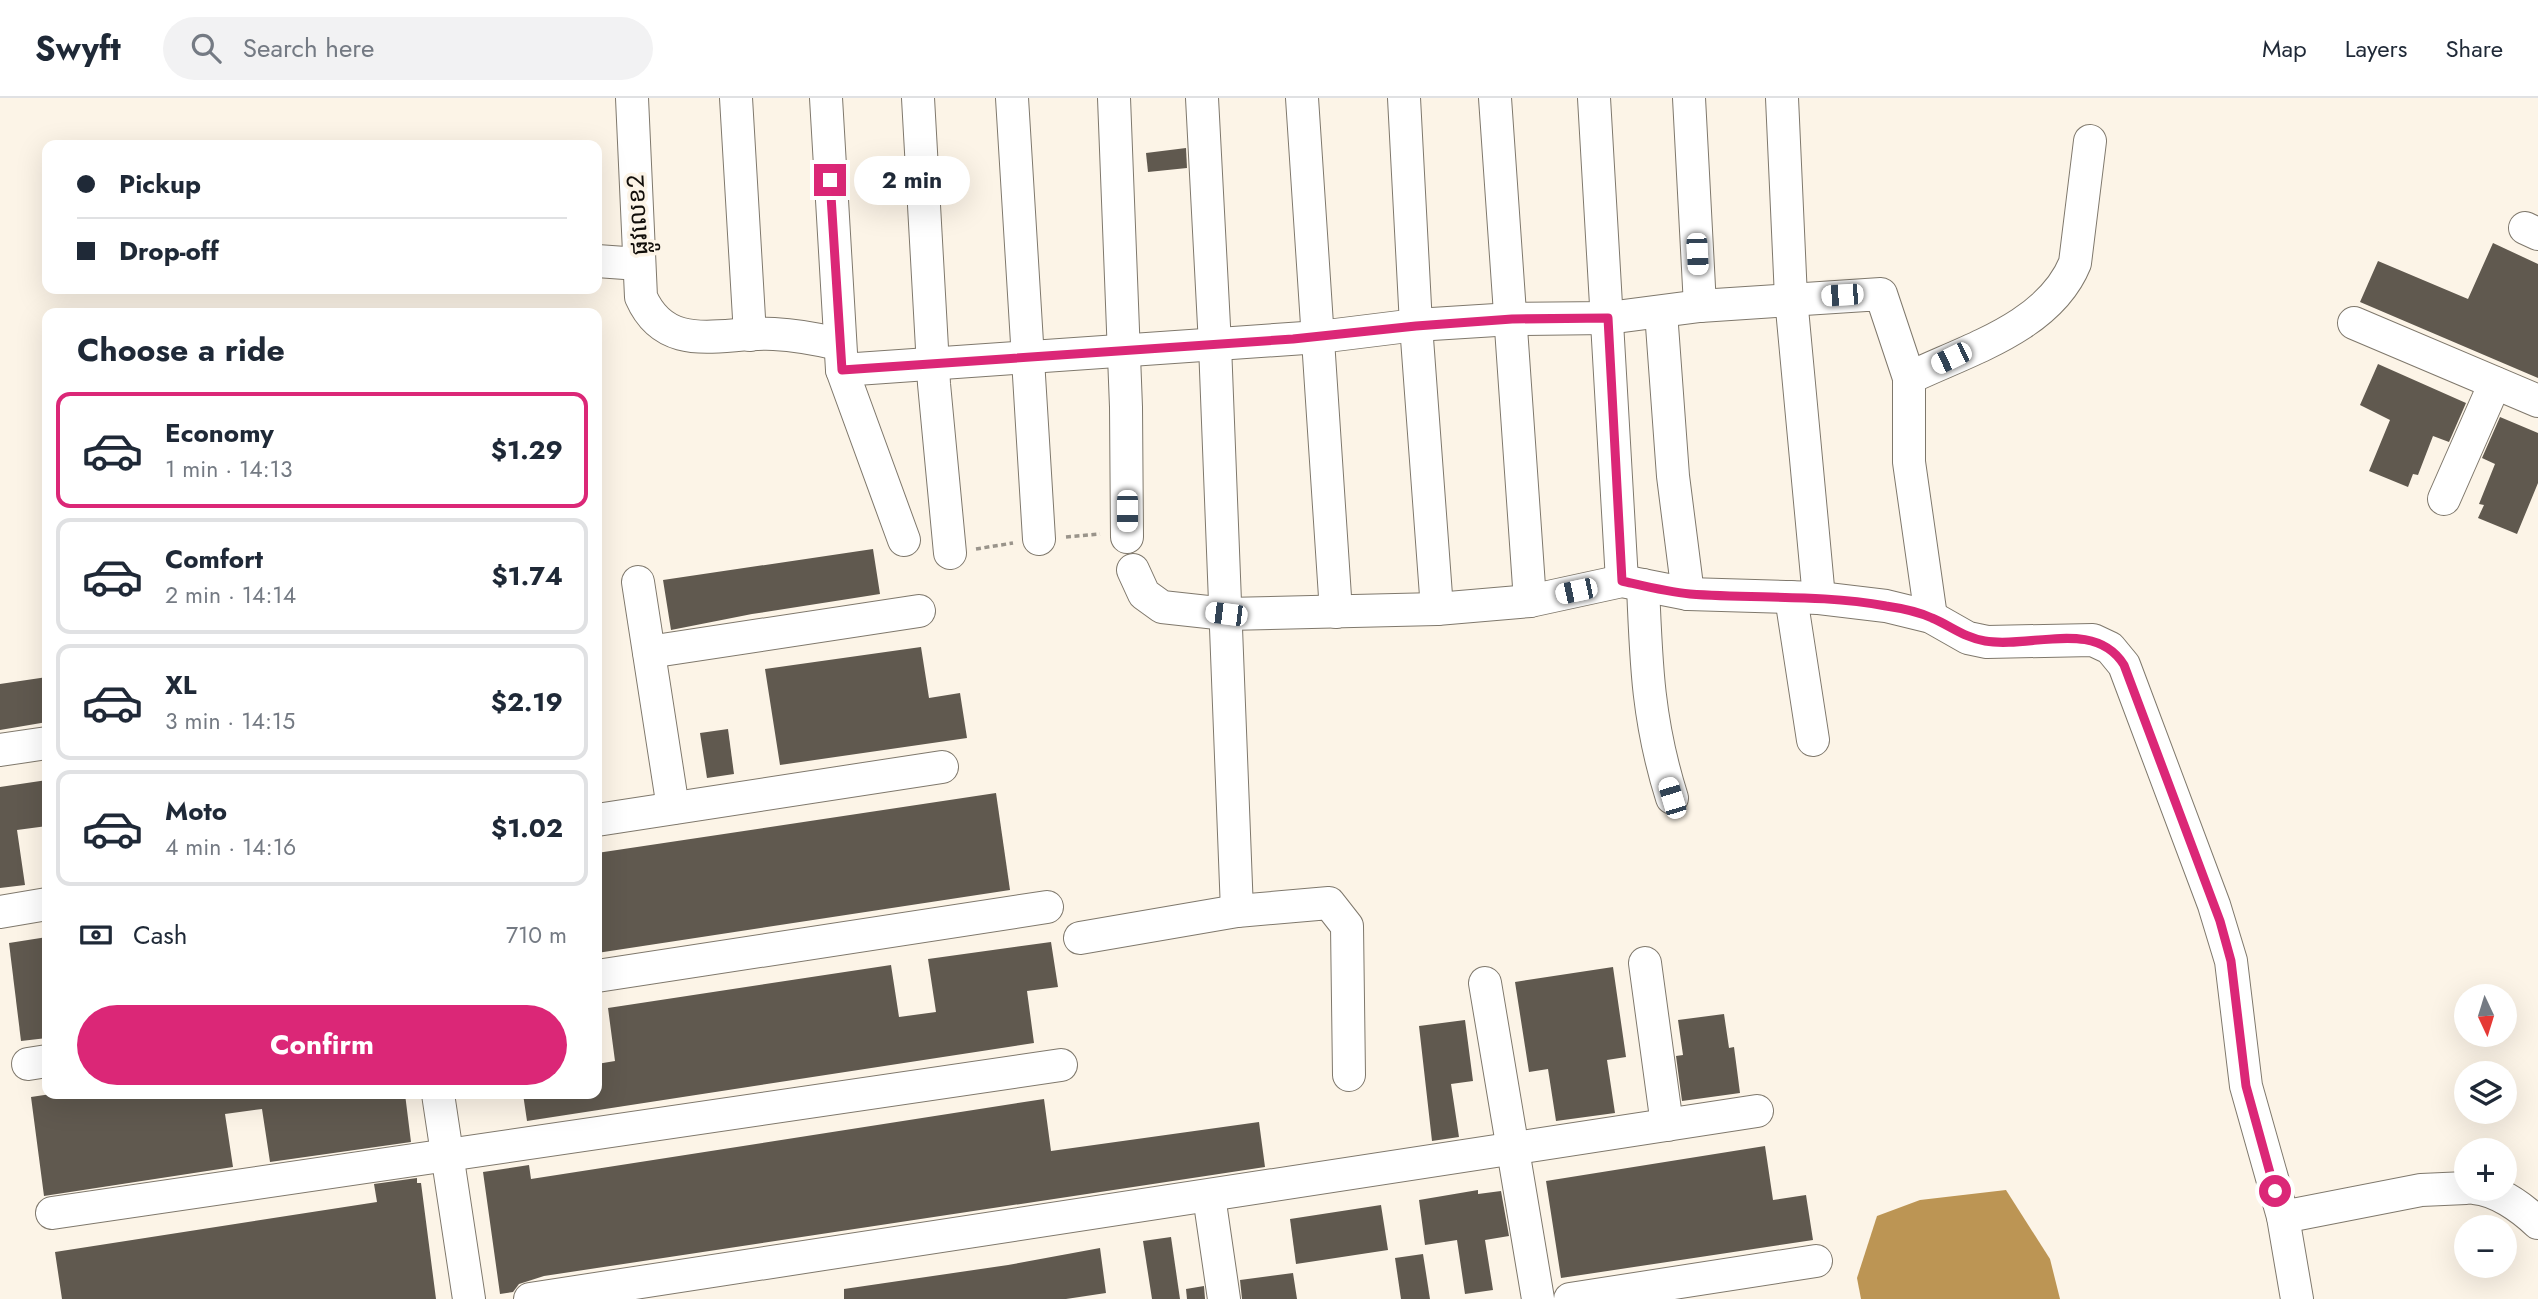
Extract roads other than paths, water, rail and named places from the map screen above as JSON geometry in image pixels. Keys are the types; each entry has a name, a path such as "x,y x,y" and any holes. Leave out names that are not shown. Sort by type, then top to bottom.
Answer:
{"street":[{"name":"ផ្លូវលេខ2","path":"632,98 641,297 649,314 659,326 675,333 692,336 750,335"},
{"path":"736,98 750,335 773,334 840,357 933,362 1027,358 1319,337 1512,319 1608,318 1700,306 1881,294 1909,378 1909,462 1931,617"},
{"path":"826,98 840,357 904,540"},
{"path":"918,98 933,362 950,552"},
{"path":"1012,98 1038,539"},
{"path":"1114,98 1127,537"},
{"path":"1202,98 1215,345 1237,911"},
{"path":"1302,98 1336,612"},
{"path":"1404,98 1416,326 1437,609"},
{"path":"1496,98 1530,601"},
{"path":"1594,98 1608,318 1632,583 1657,752 1672,798"},
{"path":"1689,98 1700,306"},
{"path":"1782,98 1813,740"},
{"path":"1909,378 2036,314 2069,277 2075,263 2090,141"},
{"path":"602,261 639,264"},
{"path":"1661,312 1672,476 1688,594"},
{"path":"2354,323 2538,401"},
{"path":"2444,499 2495,383"},
{"path":"1133,570 1144,594 1162,607 1226,614 1437,609 1530,601 1632,583 1688,594 1805,598 1886,606 1931,617 1968,638 1987,642 2093,640 2110,648 2124,665 2214,905 2231,961 2246,1086 2283,1217 2297,1299"},
{"path":"638,582 673,808"},
{"path":"649,652 919,611"},
{"path":"0,750 42,744"},
{"path":"602,819 942,767"},
{"path":"1080,937 1237,911 1329,903 1338,911 1347,926 1349,1075"},
{"path":"0,912 42,905"},
{"path":"602,975 1046,907"},
{"path":"1645,964 1667,1125"},
{"path":"1485,983 1538,1299"},
{"path":"52,1213 1061,1065"},
{"path":"439,1099 470,1299"},
{"path":"530,1299 1757,1111"},
{"path":"2283,1217 2421,1190 2454,1189"},
{"path":"1209,1196 1224,1299"},
{"path":"2509,1201 2538,1223"},
{"path":"1570,1299 1816,1261"}]}
